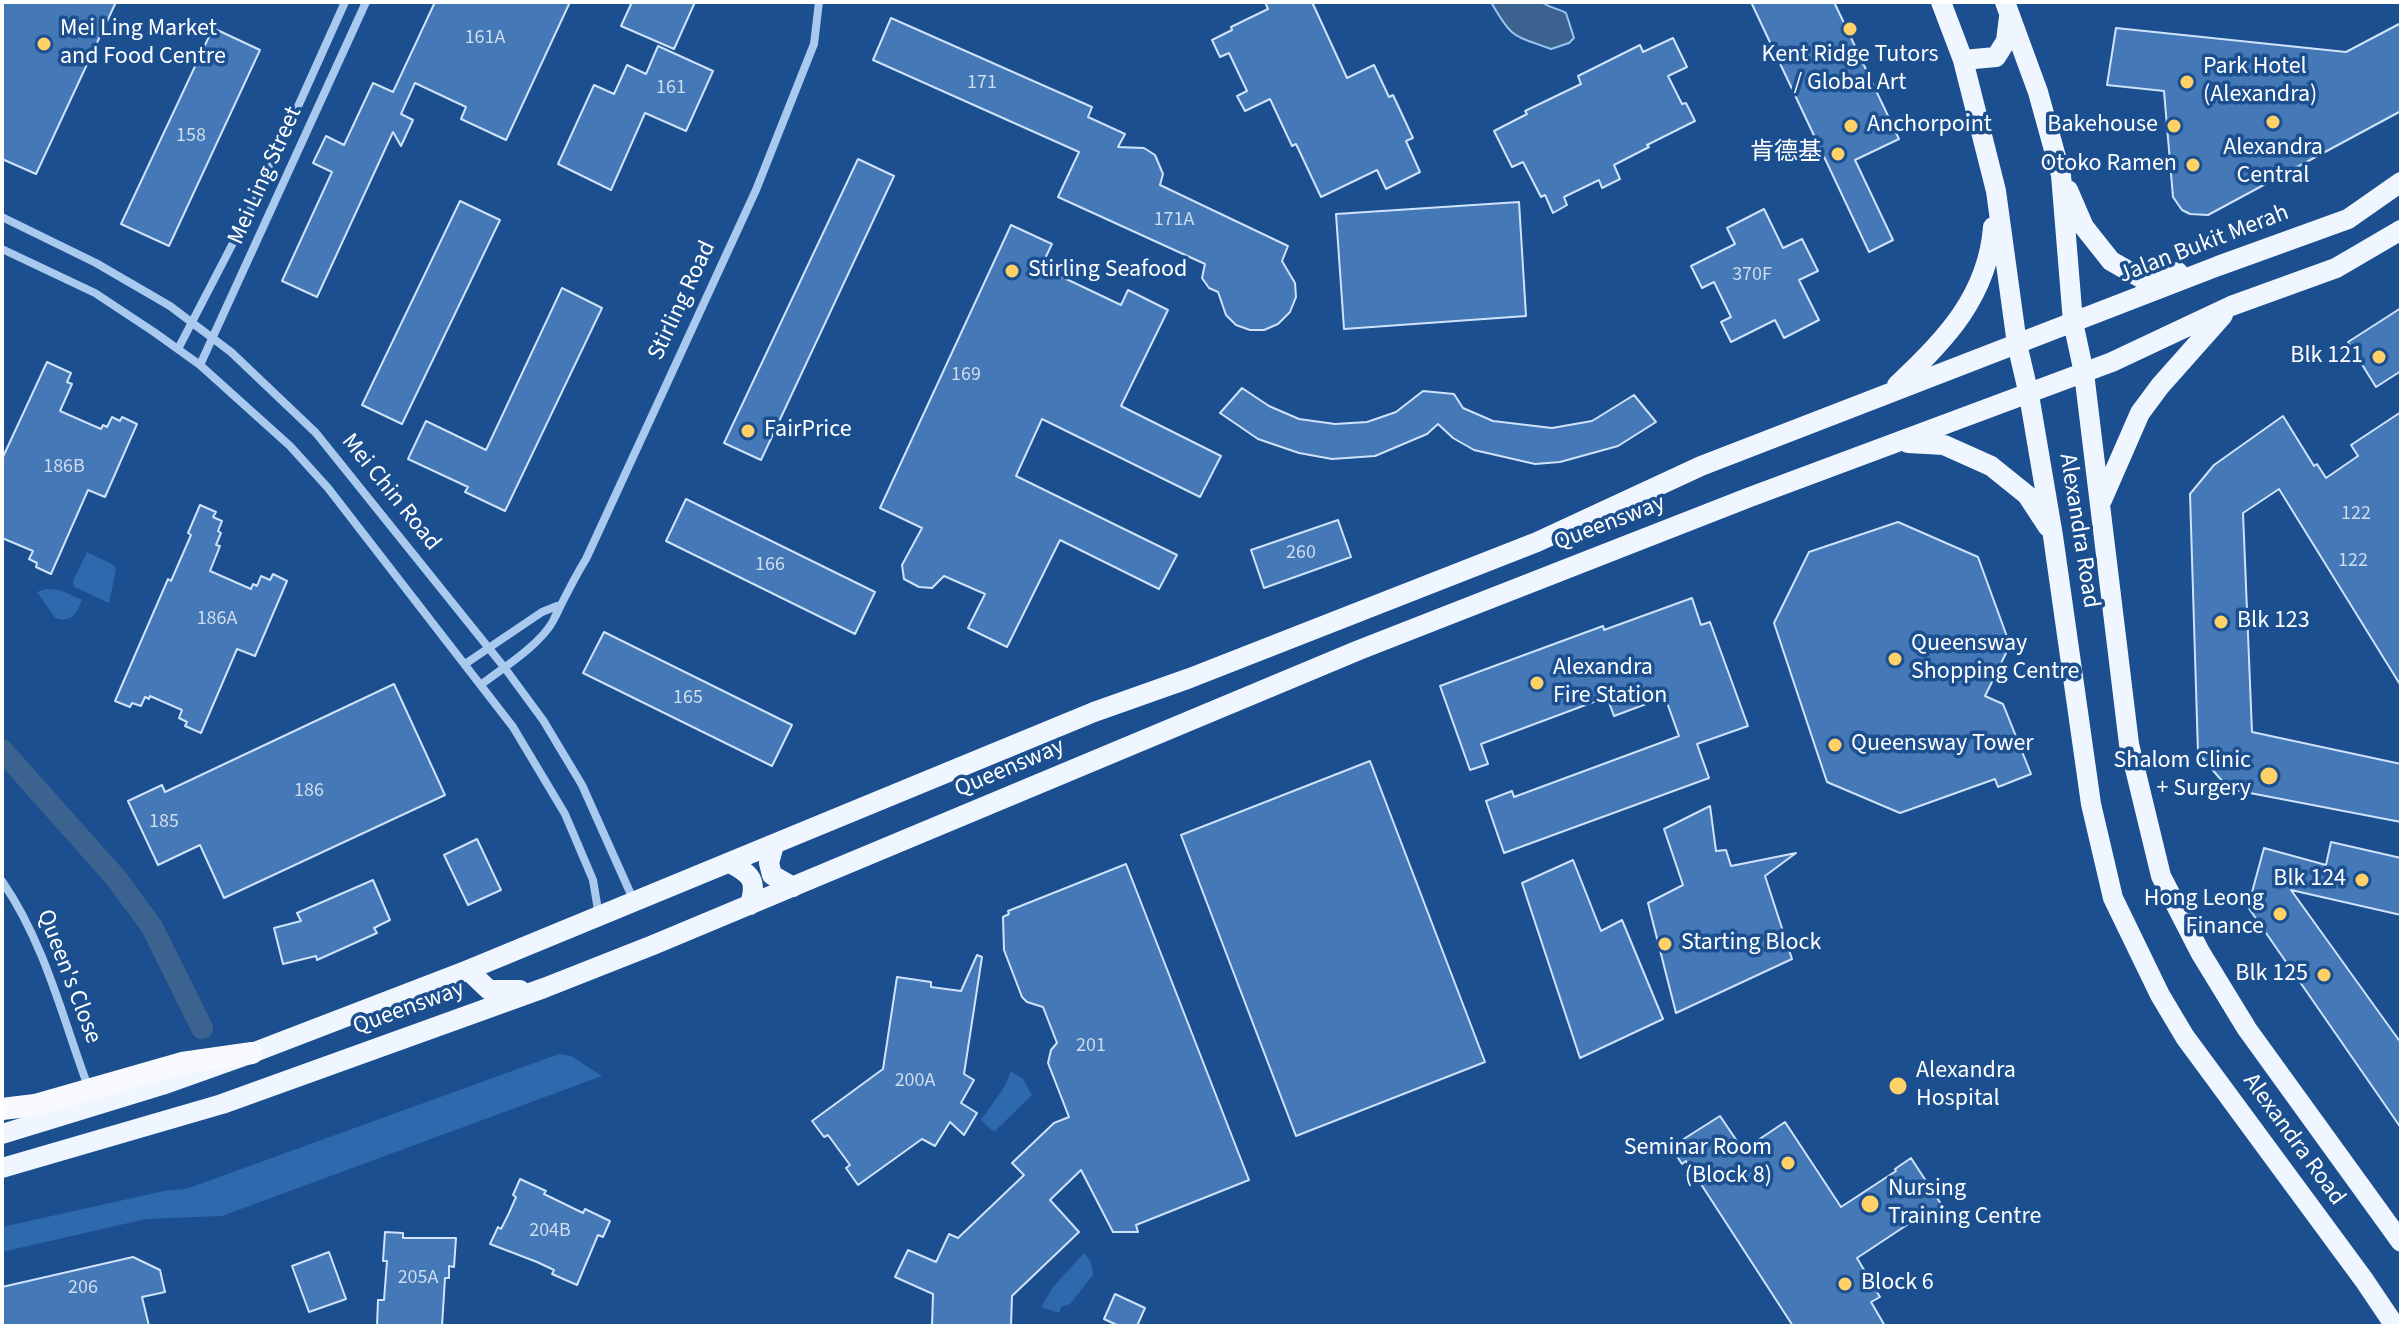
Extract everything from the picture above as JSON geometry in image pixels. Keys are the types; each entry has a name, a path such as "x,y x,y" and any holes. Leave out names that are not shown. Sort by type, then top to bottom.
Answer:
{"highway":[{"path":"2,1109 35,1105 182,1063 252,1053"}],"main road":[{"name":"Alexandra Road","path":"1941,2 1963,60 1996,191 2017,344 2053,536 2091,804 2113,898 2160,995 2185,1037 2395,1326"},
{"name":"Alexandra Road","path":"2007,9 2038,92 2061,175 2073,322 2084,373 2129,744 2161,876 2200,952 2247,1029 2401,1242"},
{"path":"1963,60 1996,57 2006,41 2007,9"},
{"path":"2061,175 2084,227 2111,261 2121,267 2141,278 2218,266"},
{"name":"Jalan Bukit Merah","path":"2017,344 2348,219 2401,182"},
{"path":"1889,393 1933,353 1971,304 1991,253 1996,191"},
{"path":"2029,395 2231,306 2336,268 2401,230"},
{"path":"2101,504 2140,413 2231,306"},
{"name":"Queensway","path":"2,1134 162,1085 468,970 1094,712 1190,678 1537,542 1701,466 2017,344"},
{"name":"Queensway","path":"2,1168 222,1104 544,988 1359,650 1896,442 2029,395"},
{"path":"1896,442 1944,445 1991,466 2027,495 2053,536"},
{"path":"774,845 769,863 772,875 793,887"},
{"path":"730,863 752,878 755,889 750,905"},
{"path":"468,970 489,990 544,988"}],"street":[{"name":"Mei Ling Street","path":"178,349 260,191 345,2"},
{"name":"Mei Ling Street","path":"200,365 366,2"},
{"name":"Stirling Road","path":"482,684 532,644 552,622 557,606 586,559 756,190 814,44 819,2"},
{"name":"Mei Chin Road","path":"2,217 96,263 192,321 316,433 543,720 582,785 634,902"},
{"name":"Mei Chin Road","path":"2,249 95,293 178,349 290,446 309,467 513,727 565,814 593,880 599,917"},
{"name":"Stirling Road","path":"465,664 487,646 557,606"},
{"name":"Queen's Close","path":"2,881 23,911 68,1026 89,1090"}],"shaded area":[{"path":"1491,2 1542,2 1566,13 1574,38 1551,49 1521,38 1504,23"},
{"path":"87,552 114,565 116,570 109,603 74,587 73,581"},
{"path":"60,590 82,600 73,616 55,618 37,592"},
{"path":"559,1054 571,1056 602,1076 222,1216 146,1219 2,1252 2,1227 164,1191 186,1189"},
{"path":"1011,1071 1023,1079 1032,1095 994,1132 981,1120 1005,1086"},
{"path":"1084,1253 1091,1262 1093,1275 1070,1304 1061,1307 1059,1313 1041,1307 1053,1287"}],"building":[{"path":"2,2 116,2 36,174 2,159"},
{"path":"435,2 570,2 506,140 461,119 466,107 415,83 401,114 413,120 401,146 393,132 317,297 282,281 332,172 313,163 326,136 344,145 373,83 393,92"},
{"path":"632,2 695,2 674,49 621,26"},
{"path":"1265,2 1312,2 1347,78 1374,65 1389,97 1393,95 1413,138 1406,141 1420,172 1386,189 1377,170 1321,197 1270,99 1245,111 1237,96 1247,91 1229,53 1220,57 1212,40 1268,9"},
{"name":"Anchorpoint","path":"1751,2 1834,2 1899,139 1855,160 1893,240 1869,252"},
{"path":"891,18 1092,107 1088,117 1125,134 1118,147 1144,148 1155,155 1163,174 1160,185 1288,246 1282,261 1295,283 1296,297 1290,312 1278,324 1264,330 1250,330 1236,325 1226,315 1218,292 1209,288 1202,278 1205,264 1058,197 1079,152 873,60"},
{"name":"Alexandra Central","path":"2401,23 2401,111 2208,215 2190,214 2182,210 2173,197 2164,91 2107,85 2116,28 2346,52"},
{"path":"213,28 260,50 169,246 121,224"},
{"path":"1673,38 1687,67 1668,76 1682,104 1686,103 1695,121 1614,165 1620,179 1602,188 1599,180 1564,197 1567,205 1553,213 1523,162 1512,167 1494,131 1527,114 1525,111 1581,84 1578,76 1640,45 1643,52"},
{"path":"658,46 713,71 686,131 645,113 611,190 558,164 594,85 614,94 627,65 646,74"},
{"path":"858,159 894,176 761,460 724,443"},
{"path":"460,201 500,220 402,424 362,405"},
{"path":"1519,202 1526,316 1344,329 1336,214"},
{"path":"1764,209 1783,248 1802,239 1818,271 1799,280 1819,320 1784,338 1775,320 1731,342 1721,322 1731,317 1714,282 1702,288 1691,266 1735,244 1727,228"},
{"path":"1011,225 1052,244 1041,267 1121,305 1128,290 1168,310 1121,406 1221,456 1200,497 1042,419 1016,476 1177,555 1159,589 1060,540 1007,647 968,628 985,594 944,576 932,588 919,587 904,579 902,565 922,528 880,508"},
{"path":"562,288 602,308 505,511 465,492 468,487 408,459 426,421 486,450"},
{"name":"Blk 121","path":"2401,308 2401,371 2376,387 2348,342"},
{"path":"47,362 71,373 67,382 72,384 60,411 101,429 103,425 107,427 112,417 120,421 122,417 137,424 105,497 88,490 51,574 36,567 37,563 29,559 33,551 2,538 2,459"},
{"path":"1242,388 1269,406 1299,419 1335,424 1367,422 1396,412 1423,391 1454,394 1463,408 1493,421 1552,428 1592,421 1634,395 1656,422 1618,446 1560,462 1535,464 1474,450 1453,438 1438,424 1427,434 1375,456 1332,459 1299,453 1258,439 1220,413"},
{"name":"Blk 123","path":"2401,412 2401,686 2279,489 2243,513 2252,732 2401,764 2401,822 2229,789 2198,753 2190,494 2214,465 2283,416 2314,466 2317,464 2326,478 2358,456 2351,445"},
{"path":"686,499 875,592 855,634 666,541"},
{"path":"200,505 216,512 213,517 222,521 216,545 220,546 210,571 251,589 253,584 257,586 261,576 270,580 273,574 287,581 255,656 237,649 201,733 185,726 187,722 179,718 182,710 150,696 149,699 145,697 141,706 132,703 130,707 115,701 168,579 171,581 191,535 188,533"},
{"path":"1338,520 1351,557 1264,588 1251,550"},
{"name":"Queensway Shopping Centre","path":"1898,522 1978,557 2010,645 1985,696 2003,704 2031,774 1998,787 1995,779 1900,813 1827,782 1774,623 1809,552"},
{"path":"1692,598 1701,625 1710,622 1748,726 1697,744 1709,778 1504,853 1486,801 1512,791 1514,797 1679,736 1665,697 1614,716 1607,697 1481,744 1488,764 1470,770 1440,686 1603,626 1604,630"},
{"path":"604,632 792,725 772,766 583,673"},
{"path":"394,684 445,795 224,898 200,845 158,865 128,801 162,785 165,792"},
{"path":"1370,761 1485,1062 1296,1136 1181,835"},
{"path":"1710,806 1716,851 1726,850 1731,866 1796,853 1765,876 1792,959 1676,1013 1648,903 1683,885 1664,829"},
{"path":"477,839 501,890 468,905 444,855"},
{"name":"Blk 125","path":"2331,842 2401,858 2401,915 2291,890 2401,1043 2401,1128 2248,907 2264,848 2326,865"},
{"path":"1573,860 1601,931 1622,920 1663,1019 1580,1058 1522,883"},
{"path":"1126,864 1249,1180 1136,1225 1138,1232 1113,1232 1081,1170 1050,1200 1079,1232 1012,1296 1011,1326 932,1326 933,1294 895,1277 908,1250 936,1262 949,1234 958,1238 1024,1175 1012,1163 1054,1123 1069,1117 1048,1063 1051,1050 1057,1043 1043,1007 1022,997 1004,950 1003,917 1009,914 1008,911"},
{"path":"373,880 390,920 374,928 377,933 317,960 316,956 283,964 274,928 301,921 297,913"},
{"path":"977,955 982,957 964,1074 974,1080 961,1103 977,1113 964,1135 950,1122 935,1146 922,1139 858,1185 846,1168 850,1165 828,1135 824,1137 812,1121 883,1069 897,977 931,982 931,987 961,991"},
{"path":"1720,1116 1743,1150 1785,1122 1841,1207 1911,1158 1943,1207 1928,1217 1925,1213 1857,1258 1880,1297 1871,1302 1885,1326 1793,1326 1686,1161 1682,1164 1671,1147"},
{"path":"520,1179 583,1213 585,1209 610,1221 603,1237 598,1235 577,1285 552,1274 554,1270 490,1244 509,1213"},
{"path":"385,1232 403,1233 403,1238 456,1238 454,1267 449,1266 449,1278 445,1278 442,1326 377,1326 378,1300 384,1300 387,1261 383,1261"},
{"path":"329,1252 346,1299 309,1312 292,1266"},
{"path":"133,1257 160,1270 165,1292 142,1297 149,1326 2,1326 2,1287"},
{"path":"1115,1294 1145,1308 1137,1326 1119,1326 1104,1319"}],"waterway":[{"path":"2,750 116,878 152,927 202,1028"}],"place":[{"name":"Kent Ridge Tutors / Global Art","path":"1850,29"},
{"name":"Mei Ling Market and Food Centre","path":"44,44"},
{"name":"Park Hotel (Alexandra)","path":"2187,82"},
{"name":"Alexandra Central","path":"2273,122"},
{"name":"Anchorpoint","path":"1851,126"},
{"name":"Bakehouse","path":"2174,126"},
{"name":"肯德基","path":"1838,154"},
{"name":"Otoko Ramen","path":"2193,165"},
{"name":"Stirling Seafood","path":"1012,271"},
{"name":"Blk 121","path":"2379,357"},
{"name":"FairPrice","path":"748,431"},
{"name":"Blk 123","path":"2221,622"},
{"name":"Queensway Shopping Centre","path":"1895,659"},
{"name":"Alexandra Fire Station","path":"1537,683"},
{"name":"Queensway Tower","path":"1835,745"},
{"name":"Shalom Clinic + Surgery","path":"2269,776"},
{"name":"Blk 124","path":"2362,880"},
{"name":"Hong Leong Finance","path":"2280,914"},
{"name":"Starting Block","path":"1665,944"},
{"name":"Blk 125","path":"2324,975"},
{"name":"Alexandra Hospital","path":"1898,1086"},
{"name":"Seminar Room (Block 8)","path":"1788,1163"},
{"name":"Nursing Training Centre","path":"1870,1204"},
{"name":"Block 6","path":"1845,1284"}]}
